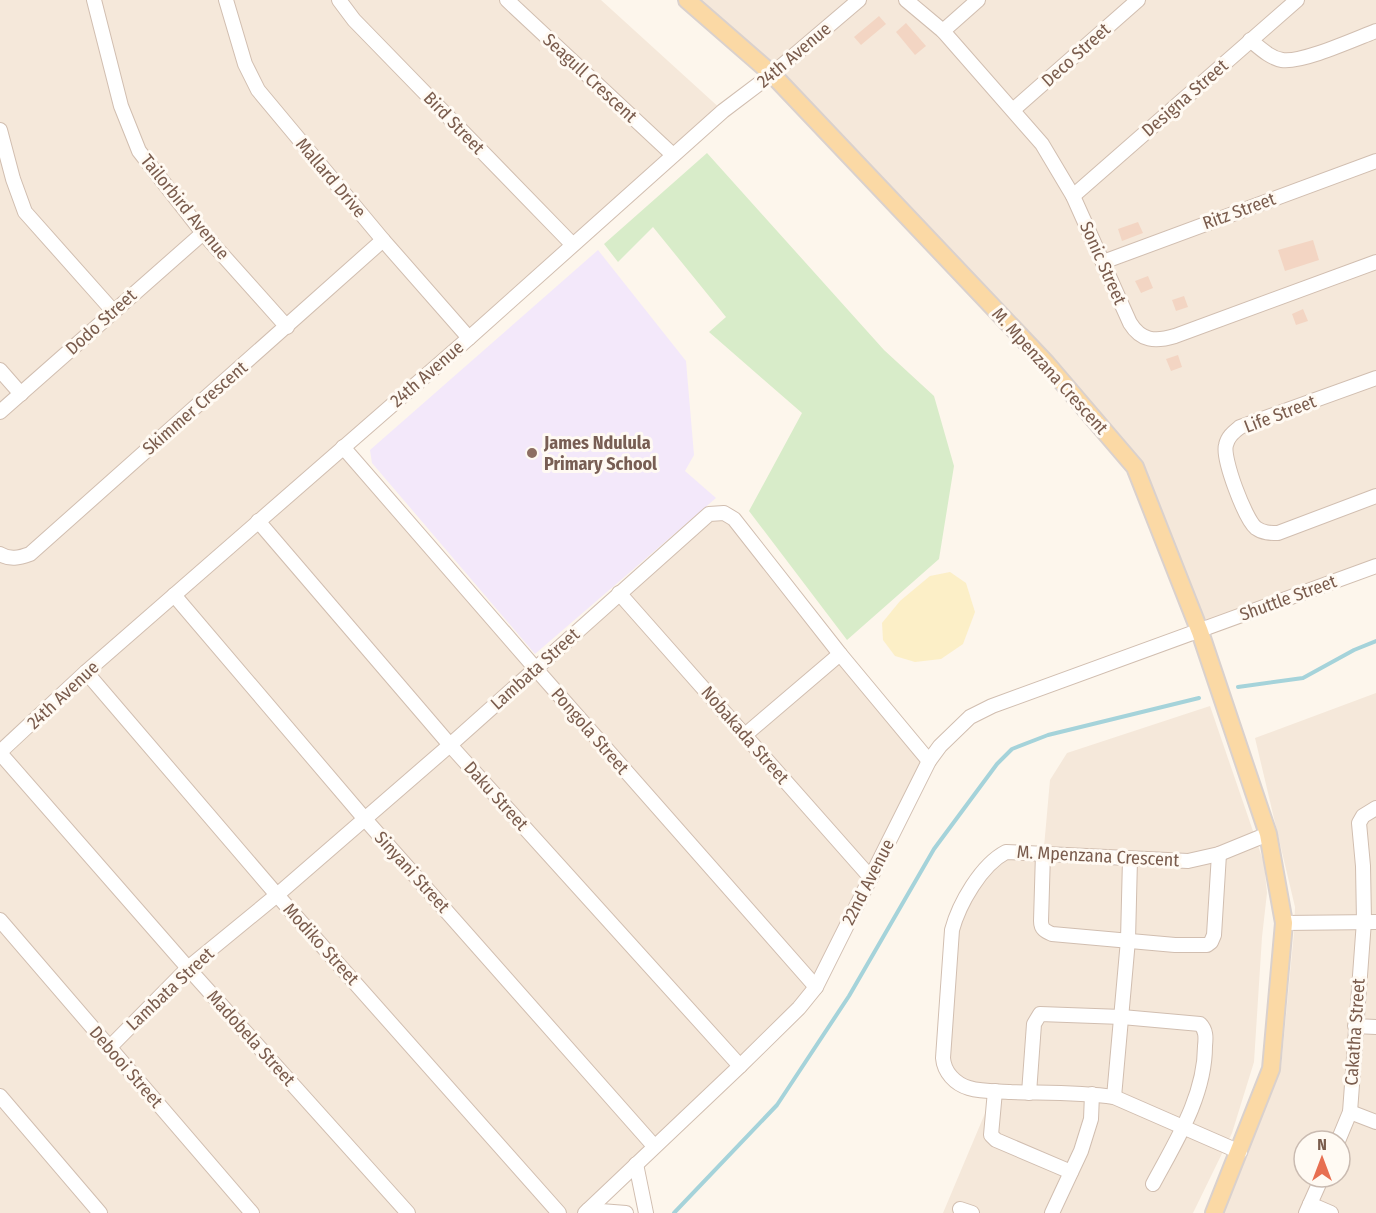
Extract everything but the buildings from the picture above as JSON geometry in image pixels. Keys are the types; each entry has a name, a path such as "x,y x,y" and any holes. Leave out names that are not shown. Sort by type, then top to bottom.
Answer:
{"main road":[{"name":"M. Mpenzana Crescent","path":"687,0 772,74 1046,363 1135,467 1200,632 1268,834 1284,923 1271,1069 1214,1213"}],"street":[{"name":"Tailorbird Avenue","path":"94,0 121,106 132,139 150,167 203,232 287,327"},
{"name":"Mallard Drive","path":"226,0 244,64 258,90 383,240 469,338"},
{"name":"Bird Street","path":"339,0 354,20 572,244"},
{"name":"Seagull Crescent","path":"507,0 673,155"},
{"name":"24th Avenue","path":"0,753 86,672 469,338 723,111 772,74 859,0"},
{"name":"Sonic Street","path":"906,0 943,31 1042,144 1073,196 1130,323 1140,335 1152,340 1175,336 1376,262"},
{"path":"943,31 978,0"},
{"name":"Deco Street","path":"1013,110 1138,0"},
{"name":"Designa Street","path":"1073,196 1297,0"},
{"path":"1250,40 1272,57 1283,60 1298,59 1376,31"},
{"path":"0,130 13,179 25,212 113,311"},
{"name":"Ritz Street","path":"1103,262 1376,161"},
{"name":"Dodo Street","path":"0,412 203,232"},
{"name":"Skimmer Crescent","path":"0,554 19,558 30,554 383,240"},
{"path":"0,370 21,394"},
{"name":"Life Street","path":"1376,378 1240,427 1230,435 1225,450 1228,465 1246,513 1252,524 1262,531 1278,532 1376,496"},
{"name":"Pongola Street","path":"343,447 816,987"},
{"name":"Lambata Street","path":"108,1048 188,968 277,895 450,745 705,516 724,513 734,519 840,654 929,761"},
{"name":"Daku Street","path":"258,521 450,745 741,1066"},
{"name":"Shuttle Street","path":"1200,632 1376,566"},
{"name":"Nobakada Street","path":"619,592 871,878"},
{"name":"Sinyani Street","path":"174,595 364,818 654,1146"},
{"name":"22nd Avenue","path":"586,1211 741,1066 799,1008 816,987 929,761 940,746 970,717 992,706 1200,632"},
{"path":"745,735 840,654"},
{"name":"Modiko Street","path":"86,672 277,895 559,1213"},
{"name":"Madobela Street","path":"0,753 188,968 408,1213"},
{"name":"Cakatha Street","path":"1343,1129 1350,1112 1356,1026 1370,922 1359,823 1363,816 1376,808"},
{"name":"M. Mpenzana Crescent","path":"1240,1152 1114,1097 1092,1094 995,1091 968,1088 960,1084 949,1074 943,1063 952,930 965,897 1000,855 1012,851 1130,860 1188,861 1219,854 1268,834"},
{"path":"1043,853 1041,921 1045,931 1052,934 1175,945 1209,944 1214,935 1219,854"},
{"path":"1114,1097 1128,940 1130,860"},
{"name":"Debooi Street","path":"0,920 252,1213"},
{"path":"1284,923 1370,922"},
{"path":"1029,1093 1034,1024 1038,1016 1045,1013 1197,1023 1203,1026 1205,1066 1202,1081 1184,1126 1153,1184"},
{"path":"1356,1026 1376,1027"},
{"path":"995,1091 991,1135 996,1140 1071,1172"},
{"path":"1052,1213 1088,1131 1092,1094"},
{"path":"0,1096 100,1213"},
{"path":"1350,1112 1376,1122"},
{"path":"636,1164 646,1213"},
{"path":"1317,1189 1308,1209 1331,1213"},
{"path":"586,1211 626,1213"}],"shaded area":[{"path":"0,0 601,0 723,111 343,446 536,669 708,515 729,517 929,756 813,984 740,1066 585,1213 0,1213"},
{"path":"687,0 1376,0 1376,566 1200,632 1135,467 772,74"},
{"name":"James Ndulula Primary School","path":"598,250 686,361 694,455 685,471 716,498 535,654 372,463 370,450"},
{"path":"1376,693 1376,1213 1223,1213 1281,1068 1295,907 1255,738"},
{"path":"1210,706 1264,863 1267,893 1254,1062 1232,1133 1193,1213 943,1213 994,1092 963,1081 947,1057 959,922 965,899 1009,847 1044,847 1050,780 1067,753"}],"green space":[{"path":"707,153 884,350 934,396 954,466 939,559 847,640 749,511 802,413 709,332 726,317 653,227 618,262 604,244"}],"sand":[{"path":"950,572 966,583 975,612 963,644 941,659 915,662 895,656 883,640 882,623 900,601 930,576"}],"waterway":[{"path":"1238,687 1303,678 1354,650 1376,641"},
{"path":"674,1213 777,1105 849,996 934,849 997,764 1012,749 1048,735 1199,698"}],"place":[{"name":"James Ndulula Primary School","path":"532,453"}]}
